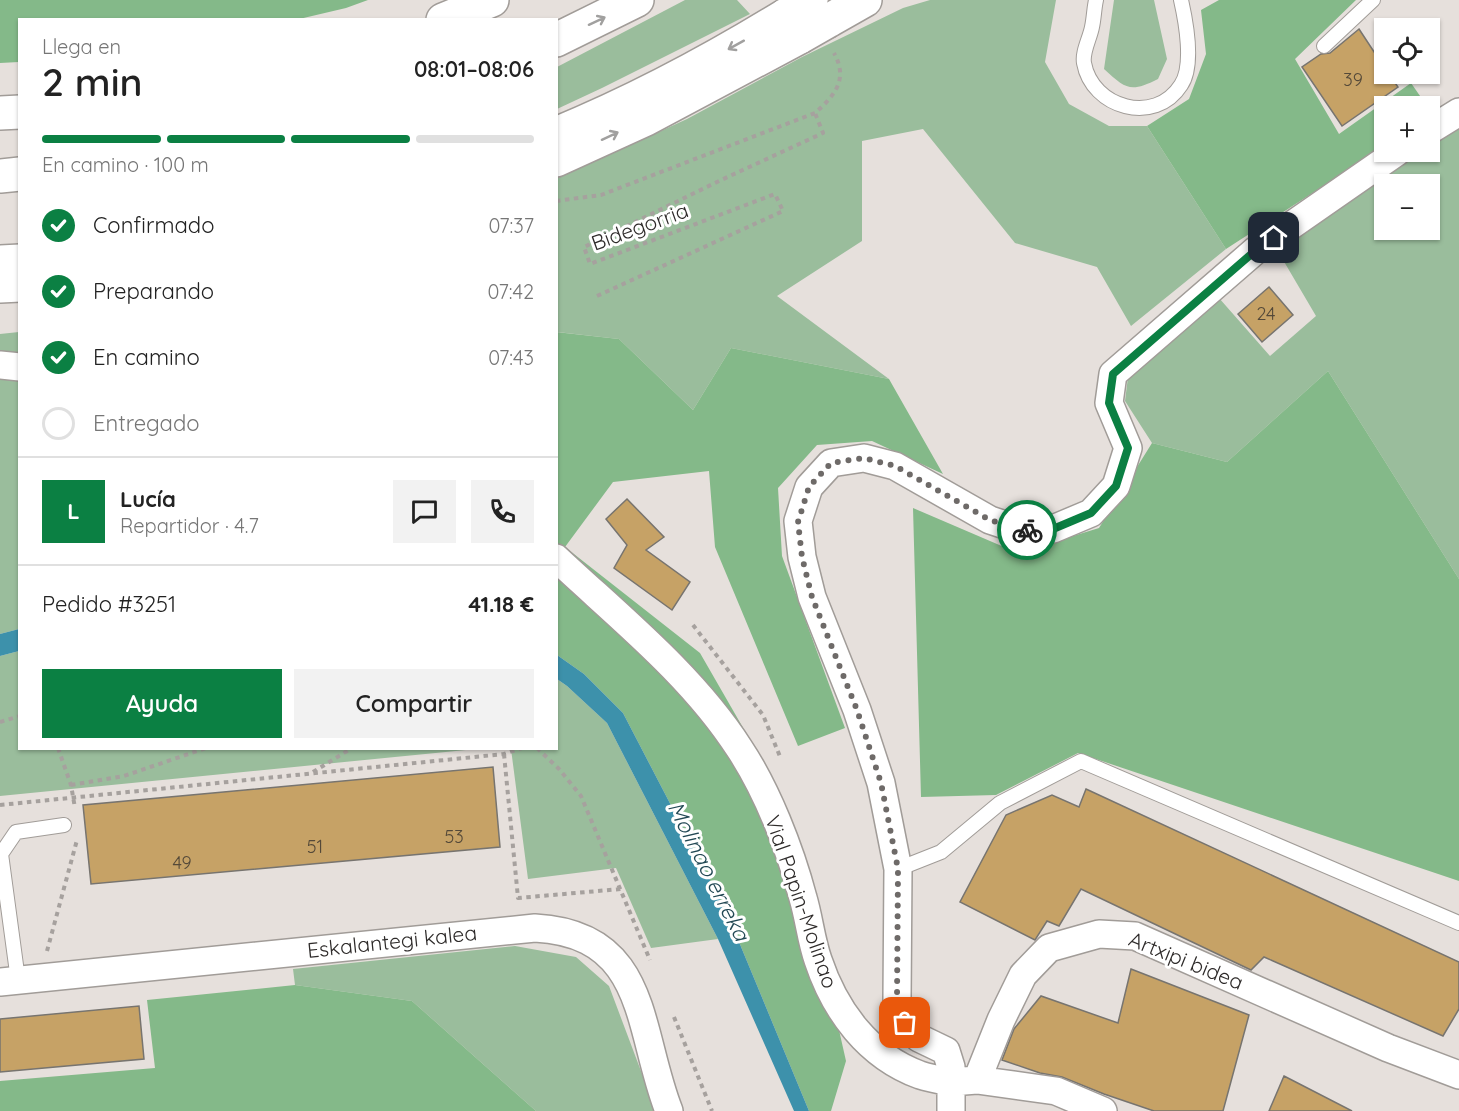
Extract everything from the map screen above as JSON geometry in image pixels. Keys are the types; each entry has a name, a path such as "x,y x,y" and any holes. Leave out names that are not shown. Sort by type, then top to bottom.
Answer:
{"street":[{"path":"448,18 492,0"},
{"path":"558,39 637,0"},
{"path":"558,133 706,62 812,24 865,0"},
{"path":"558,159 646,119 812,24"},
{"path":"0,113 18,112"},
{"path":"1440,124 1459,112"},
{"path":"1103,1111 1056,1091 964,1081 951,1067 946,1050 919,1038 905,1023 897,999 898,869 881,783 857,710 812,597 802,557 798,522 809,487 831,463 864,458 895,466 990,520 1020,530 1053,529 1091,513 1116,486 1128,448 1109,403 1113,374 1256,250 1383,162"},
{"path":"0,176 18,174"},
{"path":"0,262 18,261"},
{"path":"0,286 18,285"},
{"path":"0,365 18,367"},
{"name":"Vial Papin-Molinao","path":"558,560 712,708 741,749 791,858 804,899 817,959 834,999 854,1029 878,1052 903,1068 921,1075 964,1081"},
{"name":"Eskalantegi kalea","path":"9,981 535,928 555,929 574,933 591,942 607,953 621,968 638,1005 669,1111"},
{"name":"Artxipi bidea","path":"951,1111 964,1081 1001,1020 1023,975 1049,948 1099,934 1135,936 1388,1048 1459,1075"}],"lane":[{"path":"1096,0 1092,29 1083,61 1092,84 1110,102 1133,109 1155,106 1170,98 1183,84 1188,57 1187,27 1181,0"},
{"path":"1324,46 1373,0"},
{"path":"898,869 941,852 1000,803 1081,761 1459,923"},
{"path":"9,981 2,854 16,832 70,828"}],"path":[{"name":"Bidegorria","path":"558,201 601,195 815,114 830,100 841,82 838,59 812,24"},
{"name":"Bidegorria","path":"597,296 783,211 775,194 590,264 584,247 709,185 823,133 815,114"},
{"path":"0,727 0,722 18,717"},
{"path":"59,750 71,785 75,808"},
{"path":"71,785 124,776 200,750"},
{"path":"309,774 349,750"},
{"path":"0,805 504,754 516,750"},
{"path":"539,750 560,770 581,796 653,967"},
{"path":"504,754 518,898 621,890"},
{"path":"52,977 46,949 77,843 70,828"},
{"path":"671,1011 712,1111"}],"green space":[{"path":"0,0 368,0 304,18 18,18 18,62 0,63"},
{"path":"685,0 737,0 750,14 558,109 558,66"},
{"path":"930,0 1056,0 1045,62 1069,104 1109,126 1147,126 1226,249 1131,326 1097,267 1015,243 923,129 862,141 862,241 777,296 889,379 731,348 693,410 619,339 558,332 558,178 687,119 802,57 903,8"},
{"path":"1114,0 1154,0 1167,59 1158,79 1141,86 1129,87 1123,85 1104,69"},
{"path":"1219,0 1356,0 1295,59 1339,134 1374,109 1374,153 1226,249 1147,126 1189,99 1206,54 1201,10"},
{"path":"1410,84 1420,96 1393,96"},
{"path":"1459,128 1459,579 1328,371 1227,462 1152,443 1125,401 1128,377 1219,298 1270,356 1316,316 1276,248 1374,180 1374,240 1440,240 1440,174 1384,174 1404,162 1440,162 1440,140"},
{"path":"18,332 18,629 0,634 0,334"},
{"path":"558,332 619,339 693,410 731,348 889,379 943,474 872,441 817,445 778,488 782,556 845,728 798,746 715,547 709,471 613,482 565,547 700,653 761,759 807,888 846,1061 831,1111 809,1111 727,913 623,713 584,674 558,656"},
{"path":"1328,371 1459,579 1459,881 1078,753 996,795 921,797 913,508 1018,553 1099,528 1152,443 1227,462"},
{"path":"18,651 18,750 466,750 0,796 0,656"},
{"path":"558,680 607,723 718,939 651,948 616,868 528,879 511,750 558,750"},
{"path":"515,946 576,957 609,986 656,1111 536,1111 412,1001 295,985 293,969"},
{"path":"295,985 412,1001 536,1111 0,1111 0,1081 155,1068 147,1000"}],"water":[{"path":"18,629 18,651 0,656 0,634"},
{"path":"558,656 584,674 623,713 727,913 809,1111 794,1111 718,939 607,723 558,680"}],"building":[{"path":"1359,29 1374,52 1374,84 1396,84 1398,87 1385,96 1374,96 1374,104 1342,126 1302,67 1321,54 1330,53"},
{"path":"1269,287 1293,315 1262,342 1238,314"},
{"path":"627,499 664,537 646,550 690,582 672,610 614,568 627,545 606,519"},
{"path":"493,767 500,847 91,884 83,805"},
{"path":"1086,789 1459,962 1459,1009 1443,1036 1264,957 1251,970 1081,889 1059,926 1047,921 1035,940 960,902 1006,815 1052,795 1079,807"},
{"path":"1131,969 1249,1015 1223,1111 1154,1111 1062,1077 1040,1073 1002,1060 1014,1029 1041,996 1118,1023"},
{"path":"139,1006 144,1059 0,1072 0,1019"},
{"path":"1284,1076 1352,1111 1269,1111"}],"way so far":[{"path":"905,1023 897,999 898,869 881,783 857,710 812,597 802,557 798,522 809,487 831,463 864,458 895,466 990,520 1020,530 1027,530"}],"route":[{"path":"1027,530 1053,529 1091,513 1116,486 1128,448 1109,403 1113,374 1256,250 1274,238"}],"water label":[{"name":"Molinao erreka","path":"709,871"}]}
